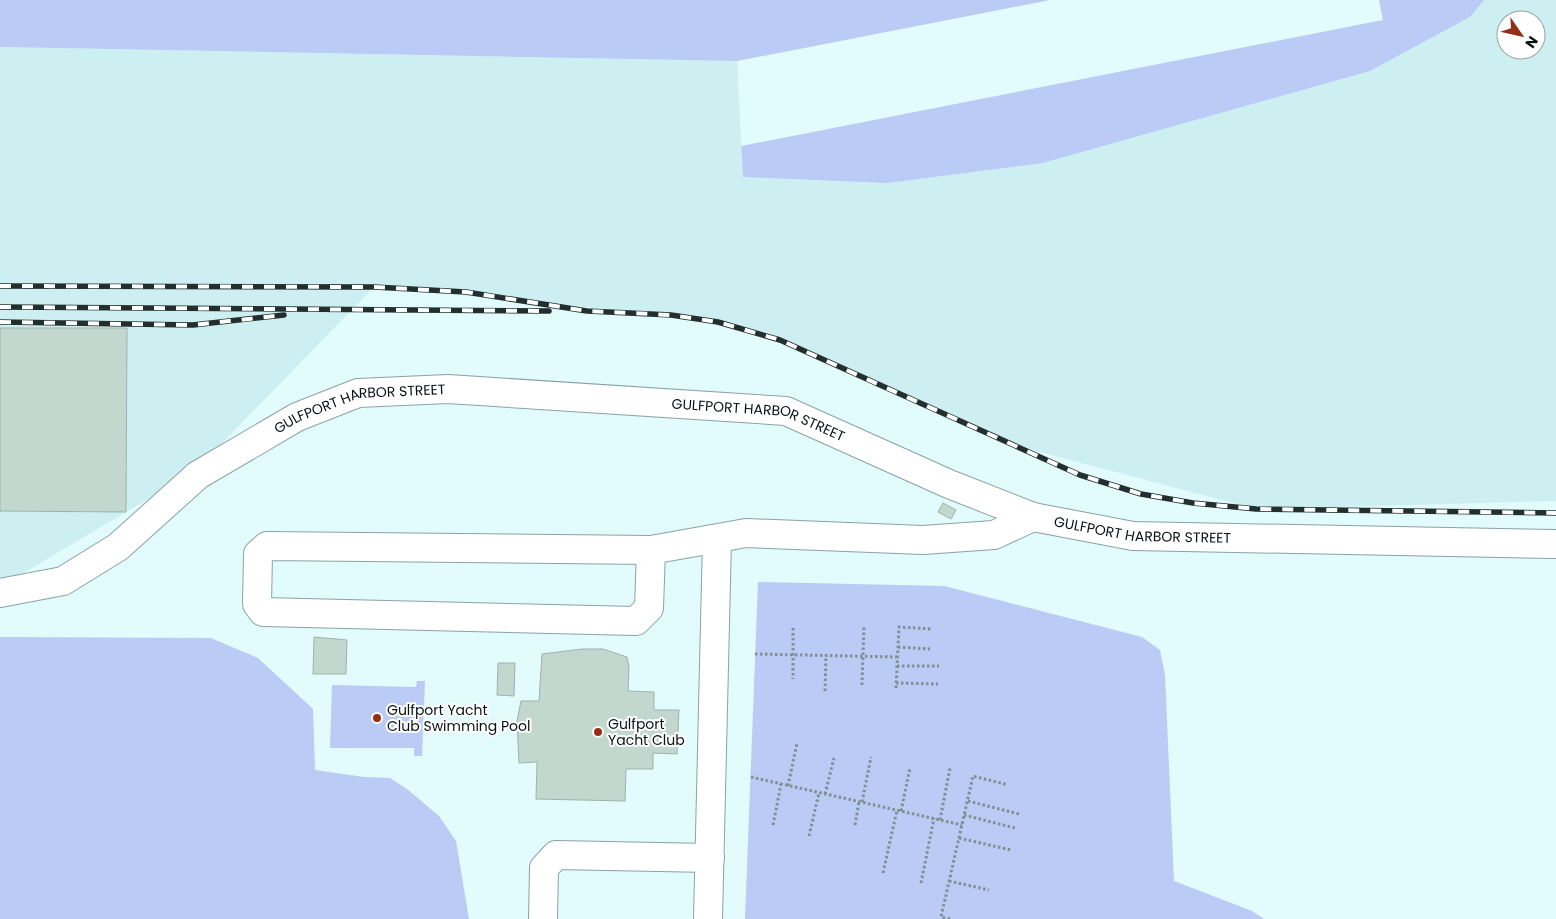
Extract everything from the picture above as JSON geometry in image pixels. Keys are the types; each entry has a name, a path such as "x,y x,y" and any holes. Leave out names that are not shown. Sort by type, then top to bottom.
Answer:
{"street":[{"name":"GULFPORT HARBOR STREET","path":"0,593 63,581 118,547 198,475 297,417 358,393 448,389 786,411 949,484 1032,517 1133,536 1556,544"},
{"path":"651,550 650,608 636,621 263,612 257,604 258,554 267,546 651,550 746,533 924,540 994,535 1032,517"},
{"path":"708,919 717,539"},
{"path":"543,919 544,868 556,855 710,858"}],"path":[{"path":"862,685 864,626"},
{"path":"896,688 899,626 932,629"},
{"path":"793,628 793,679"},
{"path":"898,647 930,649"},
{"path":"756,654 898,657"},
{"path":"825,690 826,655"},
{"path":"898,666 939,666"},
{"path":"896,683 938,684"},
{"path":"788,786 797,743"},
{"path":"855,824 871,757"},
{"path":"825,794 834,758"},
{"path":"882,873 910,768"},
{"path":"940,820 950,768"},
{"path":"950,919 941,917 973,776 1008,784"},
{"path":"751,777 962,825"},
{"path":"773,825 781,784"},
{"path":"809,836 819,792"},
{"path":"968,801 1019,814"},
{"path":"964,815 1015,828"},
{"path":"921,883 934,818"},
{"path":"959,838 1011,850"},
{"path":"949,881 989,890"}],"shaded area":[{"path":"1484,0 1556,0 1556,501 1256,509 1013,445 780,340 671,315 374,287 195,471 0,587 0,47 737,61 888,183 1043,163 1370,71 1470,17"}],"water":[{"path":"0,0 1484,0 1470,17 1370,71 1043,163 888,183 743,177 737,61 0,47"},
{"path":"758,582 944,586 1142,637 1160,650 1165,675 1174,881 1252,911 1264,919 745,919"},
{"path":"0,637 211,638 258,658 313,709 315,770 364,777 390,778 407,789 439,816 456,841 469,919 0,919"},
{"name":"Gulfport Yacht Club Swimming Pool","path":"417,681 425,681 422,756 414,756 414,748 330,748 332,685 416,687"}],"pier":[{"path":"1050,0 1379,0 1383,20 741,146 737,61"}],"building":[{"path":"0,328 127,328 126,512 0,511"},
{"path":"943,503 956,510 951,519 938,512"},
{"path":"314,637 347,640 346,674 313,674"},
{"name":"Gulfport Yacht Club","path":"582,649 603,649 627,657 629,667 628,691 654,692 654,710 679,710 677,754 653,753 653,769 626,769 625,801 536,799 537,762 519,763 517,721 521,701 539,701 542,654"},
{"path":"498,663 515,663 514,696 497,695"}],"railway":[{"path":"0,286 374,287 466,292 587,311 671,315 718,322 780,340 1080,475 1141,494 1193,503 1256,509 1556,513"},
{"path":"0,307 549,311"},
{"path":"0,322 193,325 284,315"}],"place":[{"name":"Gulfport Yacht Club Swimming Pool","path":"377,718"},
{"name":"Gulfport Yacht Club","path":"598,732"}]}
